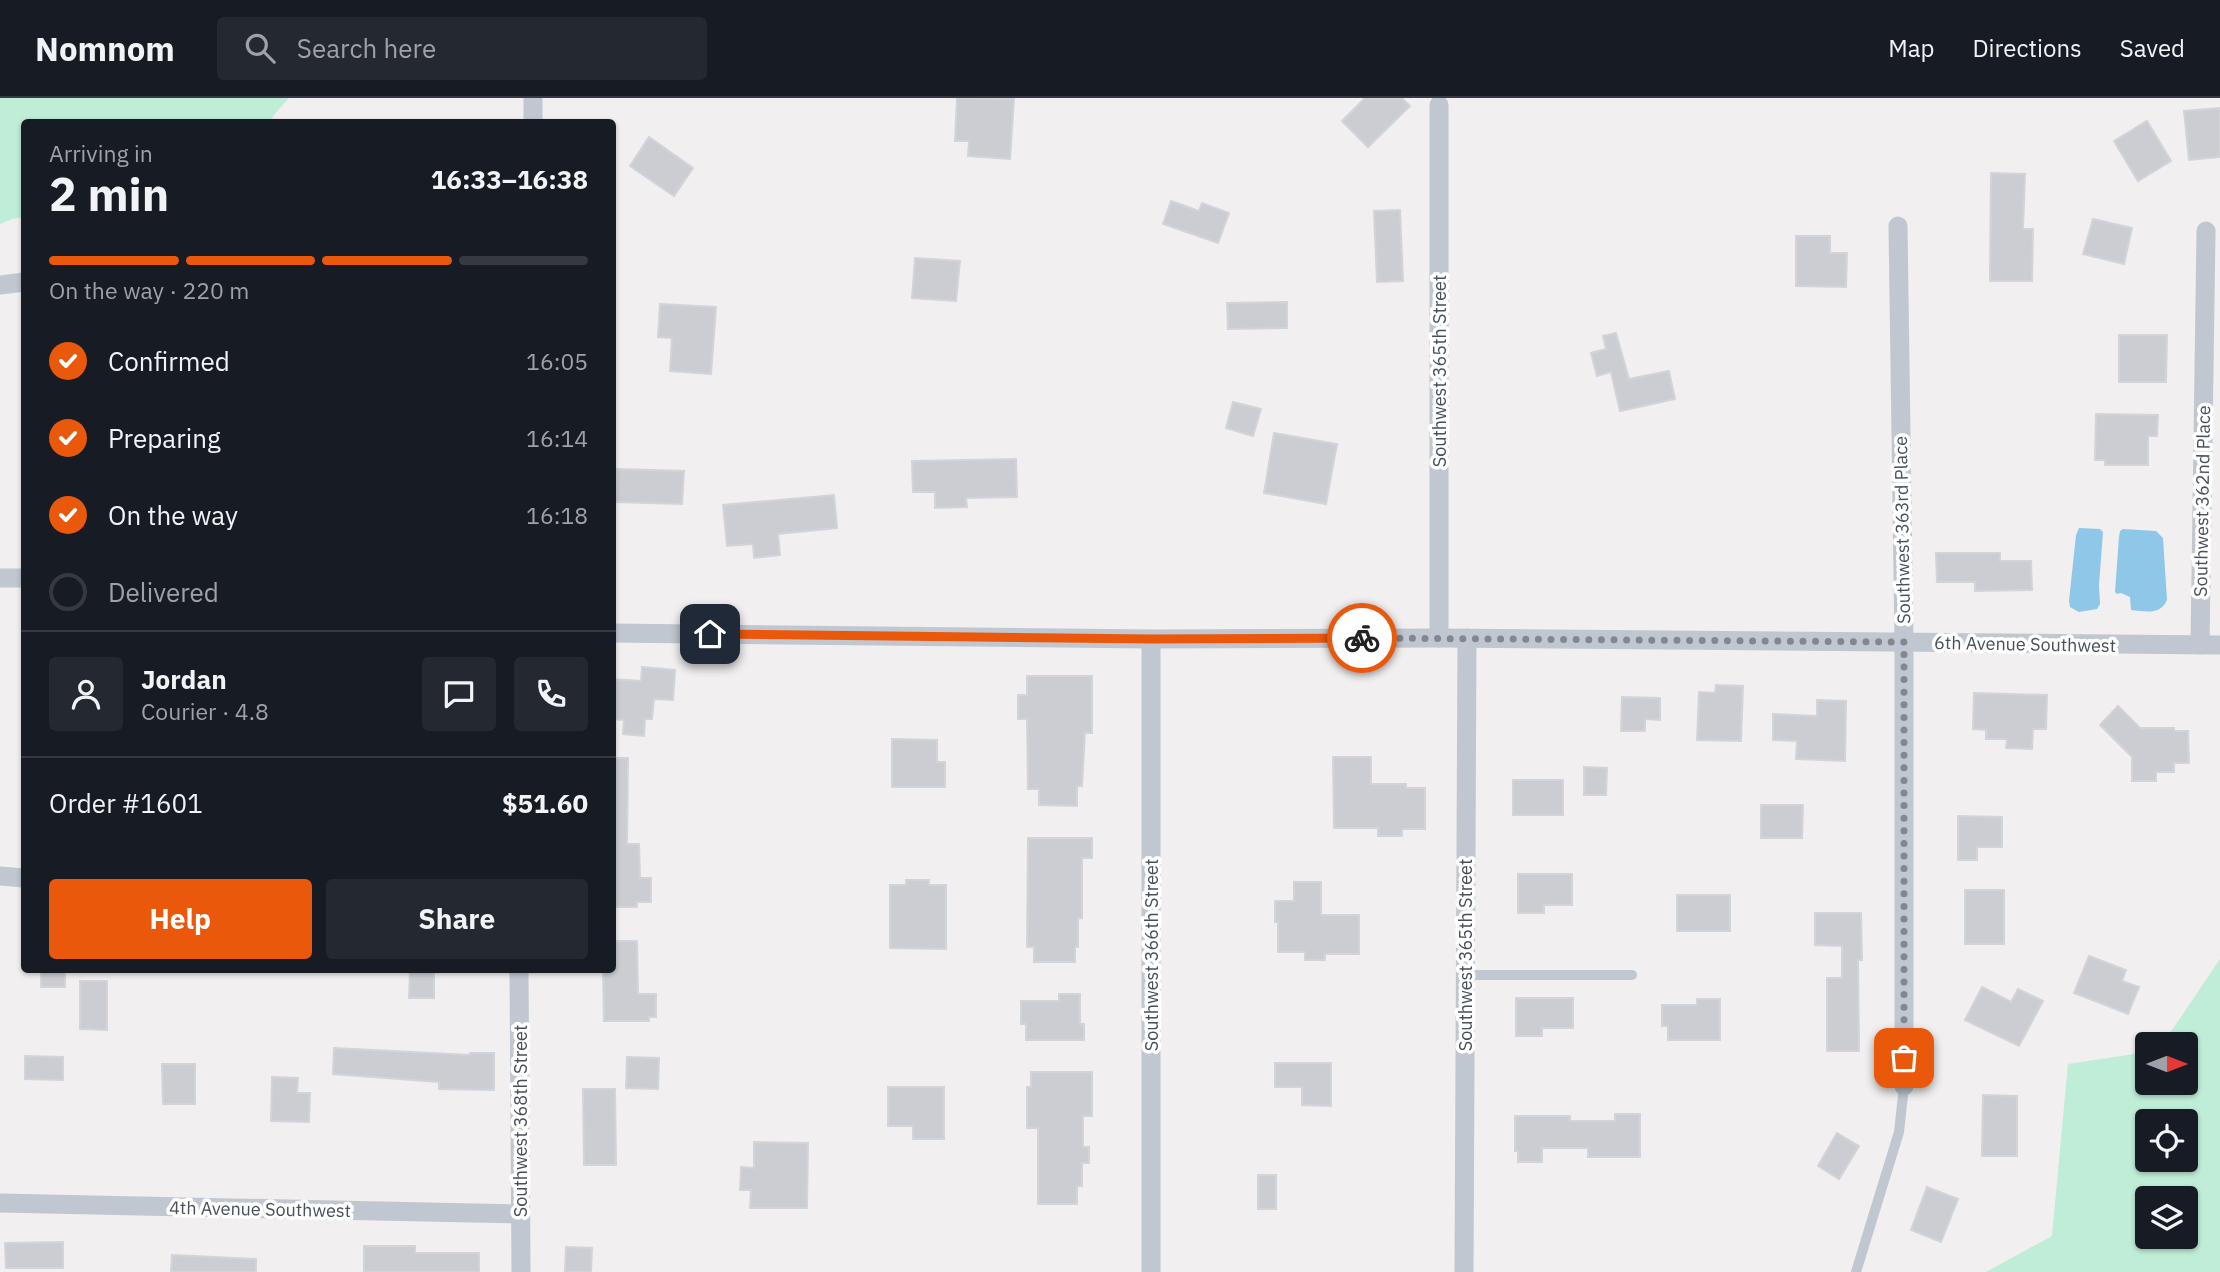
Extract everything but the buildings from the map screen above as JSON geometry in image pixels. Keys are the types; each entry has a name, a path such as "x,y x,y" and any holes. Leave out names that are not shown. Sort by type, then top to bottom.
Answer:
{"street":[{"path":"533,98 533,119"},
{"name":"Southwest 365th Street","path":"1439,105 1439,638"},
{"name":"Southwest 363rd Place","path":"1898,226 1904,642 1904,1086"},
{"name":"Southwest 362nd Place","path":"2200,645 2206,232"},
{"path":"0,285 21,282"},
{"path":"0,578 21,578"},
{"name":"6th Avenue Southwest","path":"616,633 2220,645"},
{"name":"Southwest 365th Street","path":"1464,1272 1466,638"},
{"name":"Southwest 366th Street","path":"1151,639 1151,1272"},
{"path":"0,876 21,878"},
{"name":"Southwest 368th Street","path":"519,973 521,1272"},
{"name":"4th Avenue Southwest","path":"0,1203 520,1214"}],"lane":[{"path":"1465,975 1632,975"},
{"path":"1856,1272 1899,1132 1904,1086"}],"green space":[{"path":"0,98 289,98 272,119 21,119 21,218 0,224"},
{"path":"2220,959 2220,1272 1986,1272 2052,1236 2068,1064 2135,1054 2135,1096 2198,1096 2198,1032 2171,1032"}],"water":[{"path":"2079,528 2100,529 2103,532 2100,604 2097,609 2079,612 2070,607 2069,601"},
{"path":"2123,529 2156,531 2163,538 2167,600 2156,610 2131,610 2130,597 2115,592 2119,537"}],"way so far":[{"path":"1362,638 1904,642 1904,1058"}],"route":[{"path":"710,634 1151,639 1362,638"}]}
